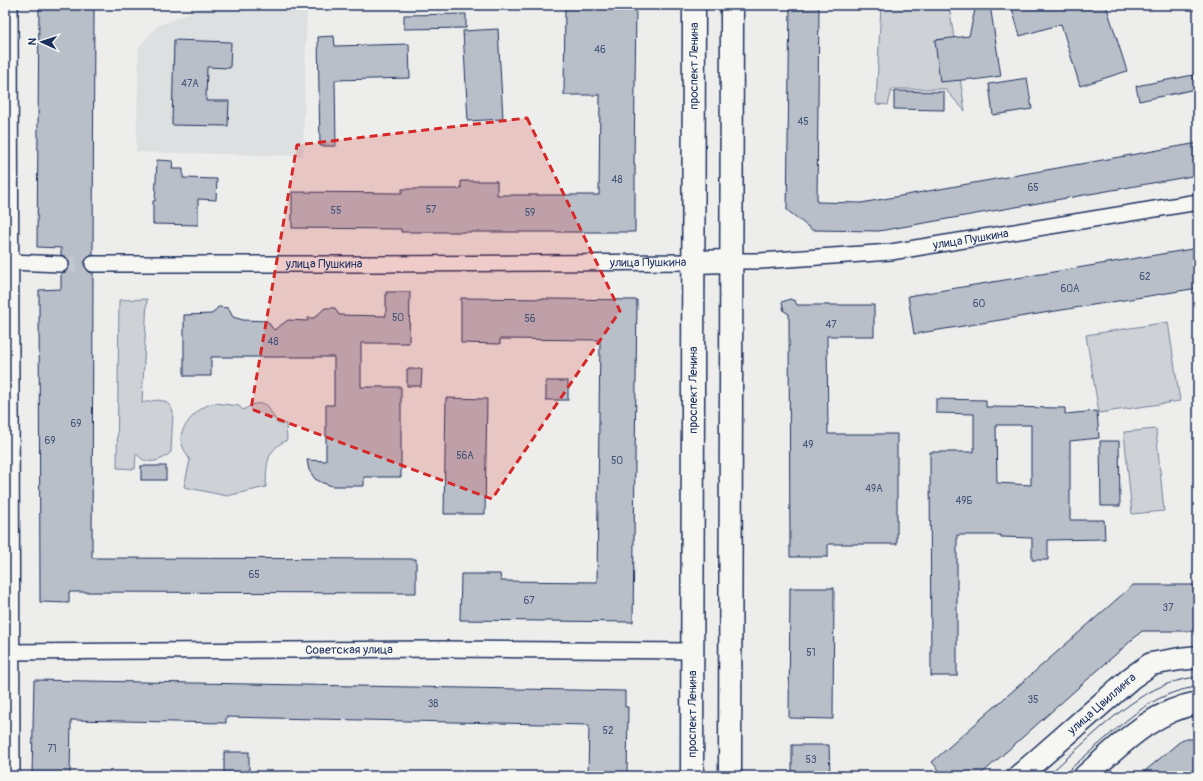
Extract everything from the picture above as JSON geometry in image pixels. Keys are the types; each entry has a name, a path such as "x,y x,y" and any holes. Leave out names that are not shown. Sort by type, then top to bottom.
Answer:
{"main road":[{"name":"проспект Ленина","path":"692,776 694,5"},
{"path":"730,776 732,5"},
{"name":"улица Пушкина","path":"694,262 731,262"},
{"name":"улица Цвиллинга","path":"1019,776 1131,678 1151,664 1198,657"},
{"path":"1085,776 1151,721 1175,709 1198,703"}],"street":[{"path":"10,5 8,652 12,776"},
{"name":"улица Пушкина","path":"731,262 891,252 1198,202"},
{"path":"10,262 61,264"},
{"name":"улица Пушкина","path":"93,264 694,262"},
{"name":"Советская улица","path":"8,652 436,649 692,651"}],"highlighted area":[{"path":"527,118 620,311 492,499 251,409 297,145"}],"shaded area":[{"path":"206,5 307,5 303,156 136,152 139,47 157,26"},
{"path":"881,5 944,5 950,12 965,111 945,89 892,89 888,105 876,104"},
{"path":"147,299 142,403 156,400 164,401 173,412 171,452 162,459 155,461 148,461 136,454 135,469 117,468 119,300"},
{"path":"1168,322 1180,401 1099,413 1086,335"},
{"path":"215,403 239,406 243,410 254,404 267,405 278,424 286,424 287,440 280,444 271,454 267,465 266,487 227,496 184,487 190,460 181,441 182,431 189,421 201,409"},
{"path":"1156,429 1164,511 1132,514 1124,432"}],"building":[{"path":"39,5 94,5 93,255 88,256 85,259 84,264 85,269 93,273 92,558 416,559 416,593 69,592 69,603 40,602 39,290 61,289 61,273 66,272 70,264 69,259 61,255 61,248 37,247"},
{"path":"565,5 636,5 634,165 635,232 401,232 401,229 292,228 292,192 402,193 402,189 461,189 461,181 497,181 497,195 599,195 600,95 564,95"},
{"path":"790,5 819,5 817,202 861,203 1198,143 1198,175 879,231 812,230 787,210"},
{"path":"976,5 990,5 1001,76 974,80 940,82 935,40 969,36"},
{"path":"1011,5 1106,5 1127,71 1080,86 1061,24 1020,36"},
{"path":"466,14 466,28 404,29 404,15"},
{"path":"498,29 503,119 468,121 463,31"},
{"path":"334,36 335,46 409,44 410,78 335,80 336,146 320,146 318,37"},
{"path":"174,40 231,42 230,68 207,67 206,101 229,101 228,126 172,125"},
{"path":"1193,75 1196,89 1139,101 1136,86"},
{"path":"1027,78 1032,109 993,115 989,84"},
{"path":"894,91 944,92 944,110 894,109"},
{"path":"157,160 173,161 172,169 183,169 183,178 217,179 216,200 198,199 198,225 153,224 153,201 155,201"},
{"path":"1198,248 1198,288 914,334 908,296"},
{"path":"386,292 410,292 409,343 361,343 361,387 401,387 401,477 364,477 364,486 332,486 315,479 309,470 307,460 326,461 326,405 334,405 334,357 211,357 211,376 184,376 184,315 212,314 218,307 228,308 233,317 243,320 267,321 274,330 288,320 308,321 308,318 314,318 325,308 335,308 339,315 386,316"},
{"path":"461,298 637,300 633,622 460,620 461,574 500,574 501,581 597,582 600,340 500,339 500,344 461,343"},
{"path":"790,299 795,301 797,305 874,305 874,336 827,336 828,434 897,434 897,544 828,544 828,557 790,557 789,314 784,311 782,302"},
{"path":"407,369 422,369 421,386 407,386"},
{"path":"546,381 568,381 568,400 546,400"},
{"path":"446,398 487,399 485,514 444,514"},
{"path":"936,399 986,400 986,407 1065,408 1065,414 1097,411 1099,438 1070,441 1070,520 1104,520 1105,539 1048,540 1048,560 1032,560 1032,538 1001,537 1001,535 957,535 957,676 931,676 930,452 974,452 974,414 936,413","holes":["996,425 1031,425 1031,485 997,483"]},
{"path":"1100,441 1119,441 1120,506 1101,506"},
{"path":"141,466 166,466 166,480 141,480"},
{"path":"1133,585 1198,585 1198,631 1142,631 979,776 944,776 932,762"},
{"path":"790,588 834,588 833,719 789,718"},
{"path":"34,680 625,691 625,707 628,707 627,776 588,776 589,725 226,717 226,723 71,720 70,776 32,776"},
{"path":"1183,739 1198,739 1198,776 1139,776"},
{"path":"792,745 829,745 830,776 792,776"},
{"path":"224,752 249,752 249,773 224,773"}],"tunnel":[{"path":"61,264 93,264"}],"tram line":[{"path":"1047,776 1118,713 1142,696 1155,689 1182,679 1198,677"},
{"path":"1062,776 1137,712 1160,698 1172,693 1198,687"}]}
